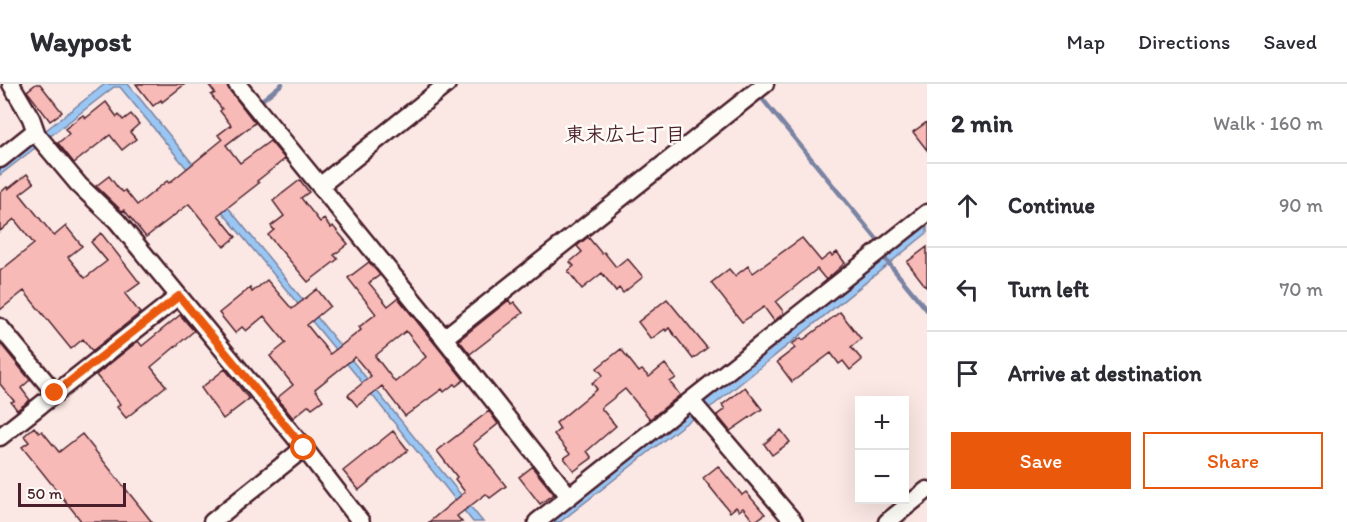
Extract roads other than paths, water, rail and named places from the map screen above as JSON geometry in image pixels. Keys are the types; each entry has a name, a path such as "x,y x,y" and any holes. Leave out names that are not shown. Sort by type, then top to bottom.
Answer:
{"street":[{"path":"11,84 39,136 79,185 117,221 304,448 361,522"},
{"path":"237,84 321,185 569,496"},
{"path":"321,185 447,84"},
{"path":"444,338 765,84"},
{"path":"0,159 39,136"},
{"path":"537,522 569,496 696,407 927,213"},
{"path":"0,436 179,296"},
{"path":"0,327 55,393"},
{"path":"696,407 794,522"},
{"path":"212,522 304,448"},
{"path":"887,522 927,490"}],"water":[{"path":"105,84 128,84 483,522 473,522 361,381 120,87 114,87 0,175 0,166"},
{"path":"927,223 927,233 715,404 682,426 560,522 552,522"}],"waterway":[{"path":"262,100 282,84"},
{"path":"760,96 879,242"},
{"path":"886,260 927,310"}],"district":[{"name":"東末広七丁目","path":"625,134"}]}
